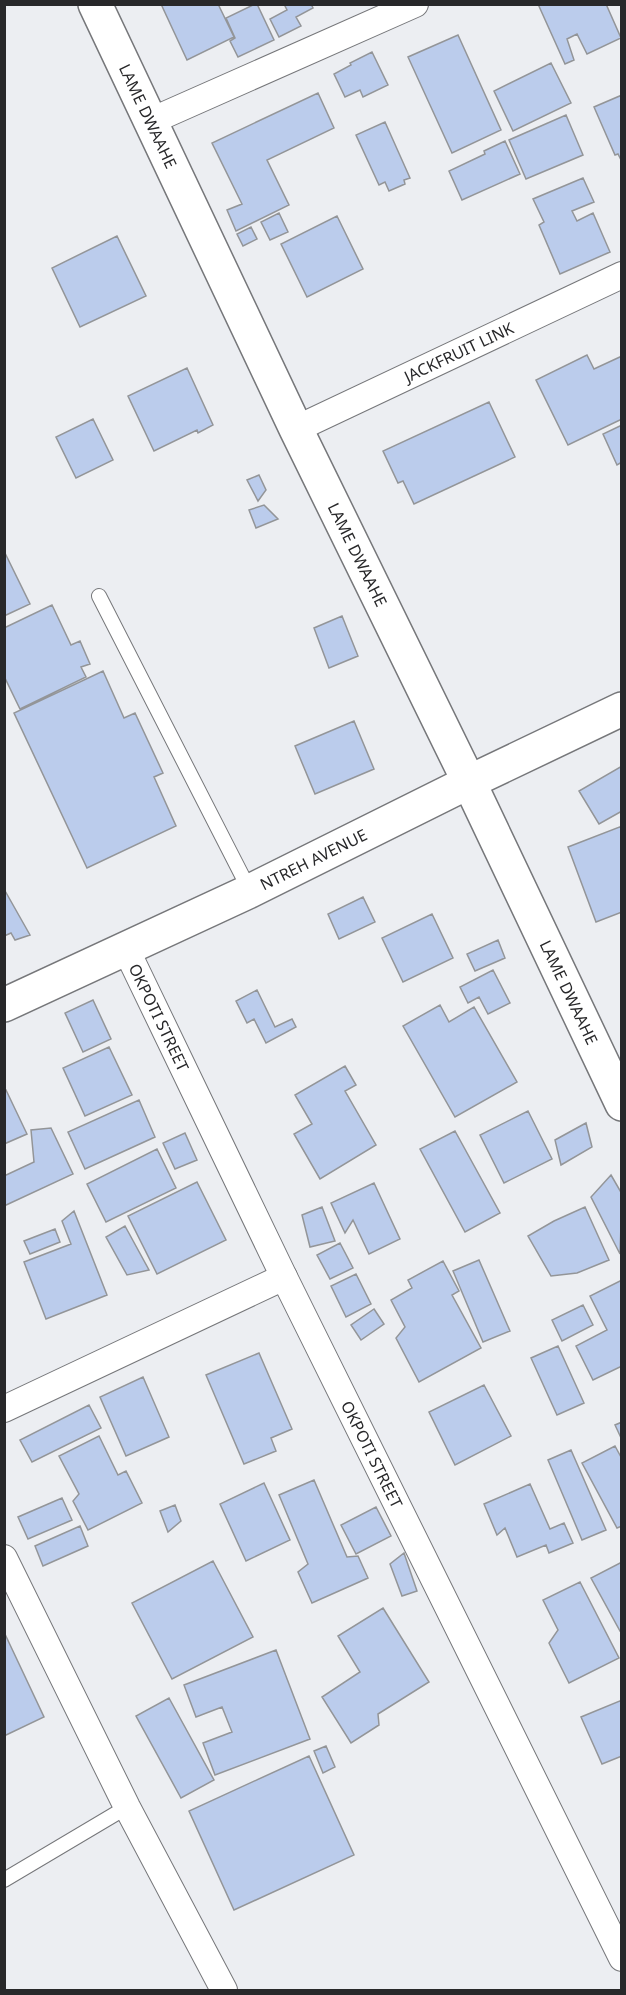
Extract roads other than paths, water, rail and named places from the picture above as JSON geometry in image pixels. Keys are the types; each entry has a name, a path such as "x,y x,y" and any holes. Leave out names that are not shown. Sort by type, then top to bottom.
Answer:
{"street":[{"name":"LAME DWAAHE","path":"95,4 296,429 469,782 621,1104"},
{"path":"151,121 415,4"},
{"name":"JACKFRUIT LINK","path":"296,429 621,275"},
{"name":"NTREH AVENUE","path":"4,1005 250,891 621,709"},
{"name":"OKPOTI STREET","path":"126,949 284,1277 621,1958"},
{"path":"4,1409 284,1277"},
{"path":"4,1558 127,1807 224,1990"}],"lane":[{"path":"99,596 250,891"},
{"path":"4,1881 127,1807"}]}
